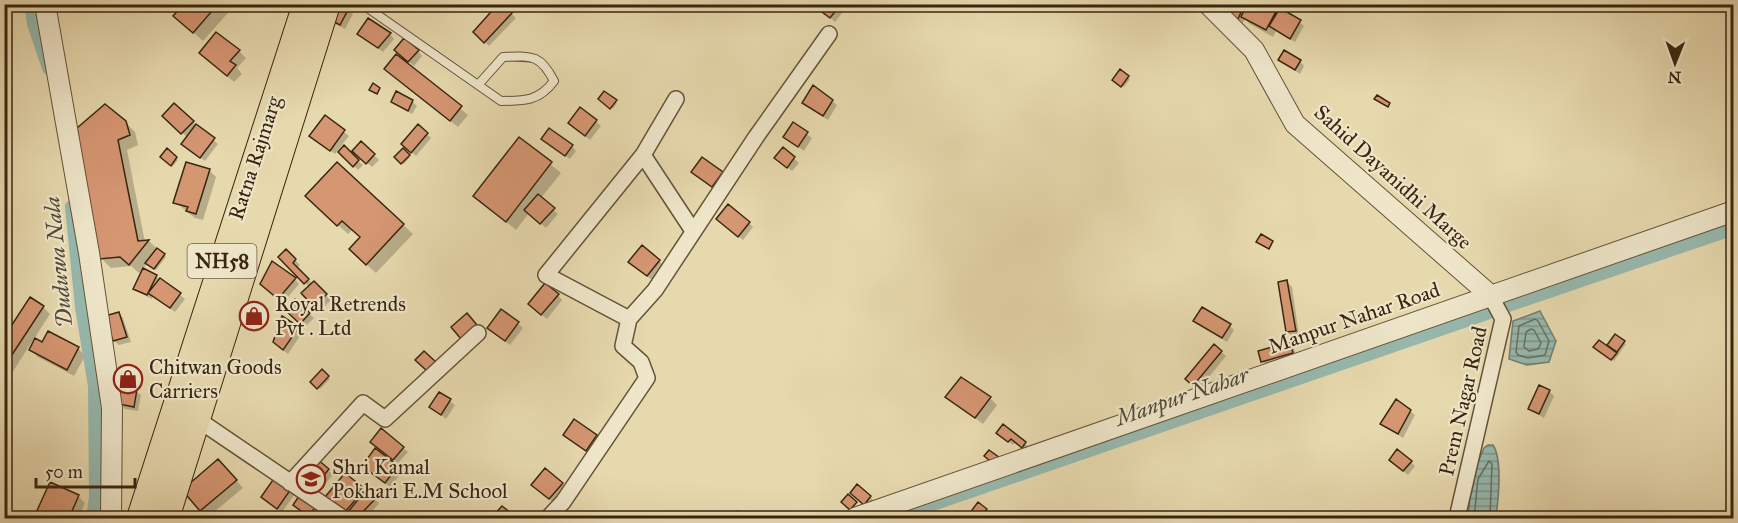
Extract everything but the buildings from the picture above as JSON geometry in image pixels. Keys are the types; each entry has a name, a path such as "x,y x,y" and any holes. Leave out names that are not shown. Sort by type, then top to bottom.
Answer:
{"highway":[{"name":"Ratna Rajmarg","path":"140,519 306,4"},
{"name":"Ratna Rajmarg","path":"166,519 327,4"}],"street":[{"path":"45,4 89,253 112,408 111,519"},
{"name":"Sahid Dayanidhi Marge","path":"1208,4 1254,50 1295,124 1490,295"},
{"path":"548,519 563,502 647,378 640,362 623,346 629,319 655,290 829,34"},
{"path":"629,319 546,275 643,155 676,99"},
{"path":"643,155 693,231"},
{"name":"Manpur Nahar Road","path":"855,519 1734,211"},
{"name":"Prem Nagar Road","path":"1457,519 1503,319 1490,295"},
{"path":"290,483 363,403 385,419 478,333"},
{"path":"197,419 343,519"}],"lane":[{"path":"362,4 478,85 501,101 525,101 546,92 554,81 545,64 528,56 503,57 478,85"}],"water":[{"path":"1540,311 1556,341 1549,362 1527,365 1509,359 1513,321"},
{"path":"1493,445 1498,460 1496,518 1468,518 1472,477 1484,448"}],"waterway":[{"name":"Duduwa Nala","path":"31,4 34,24 49,68"},
{"name":"Duduwa Nala","path":"72,207 82,307 95,386 96,497 93,518"},
{"name":"Manpur Nahar","path":"1505,306 1734,228"},
{"name":"Manpur Nahar","path":"892,518 1487,313"}],"place":[{"name":"Royal Retrends Pvt . Ltd","path":"254,316"},
{"name":"Chitwan Goods Carriers","path":"128,379"},
{"name":"Shri Kamal Pokhari E.M School","path":"311,479"}]}
